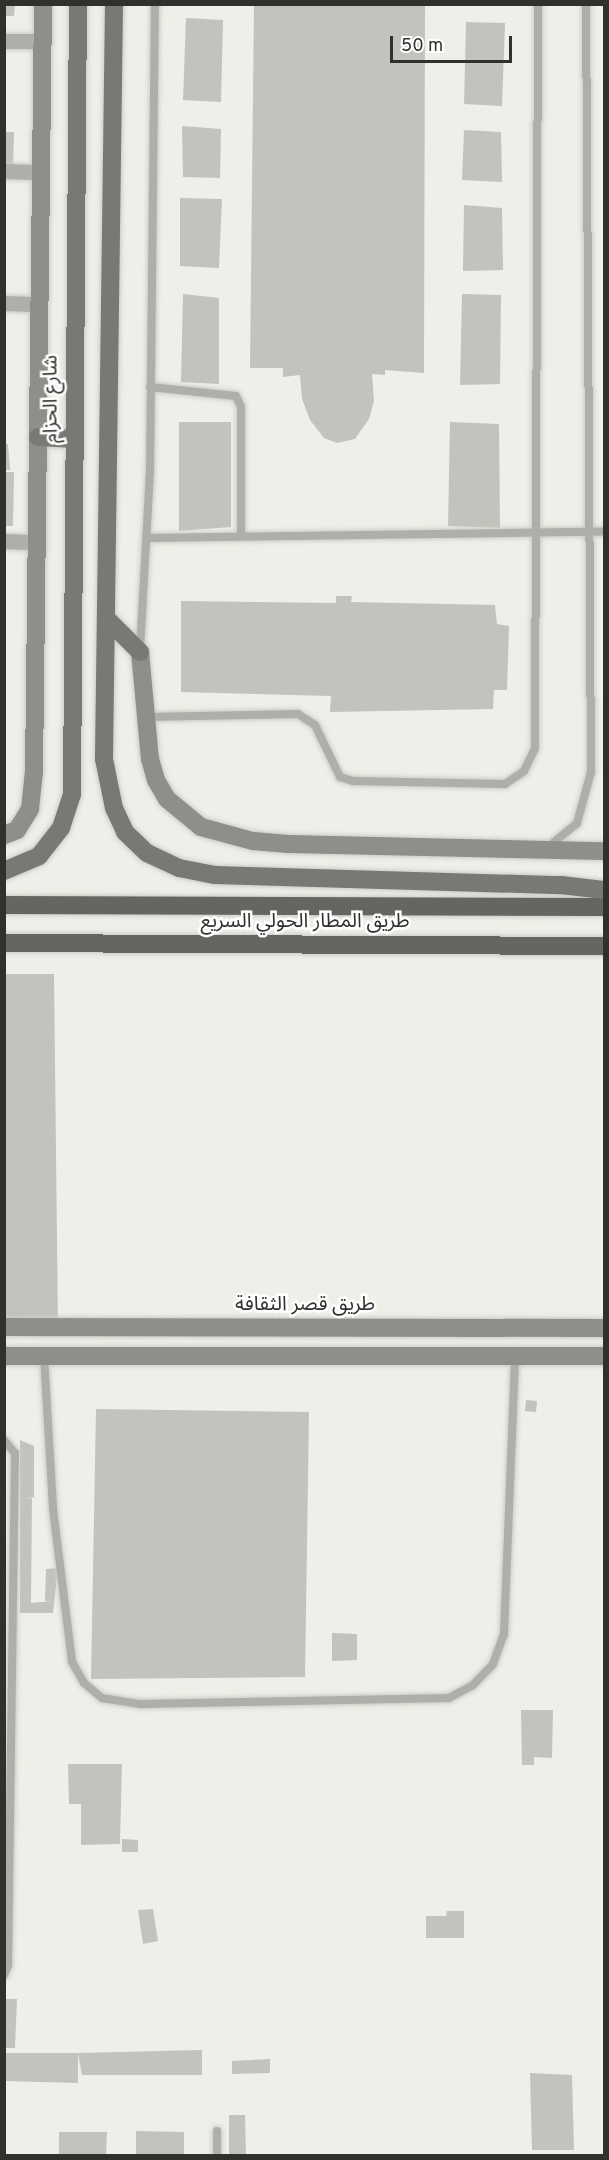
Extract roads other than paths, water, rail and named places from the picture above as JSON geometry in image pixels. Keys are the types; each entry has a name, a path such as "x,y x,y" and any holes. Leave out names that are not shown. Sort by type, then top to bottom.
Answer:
{"highway":[{"name":"طريق المطار الحولي السريع","path":"4,905 604,907"},
{"name":"طريق المطار الحولي السريع","path":"4,943 604,946"}],"main road":[{"name":"شارع الحزام","path":"4,871 39,856 61,828 72,795 78,4"},
{"path":"114,4 104,759 114,808 124,832 147,853 179,868 215,875 561,885 604,890"},
{"path":"38,437 75,439"},
{"path":"107,619 140,651"}],"street":[{"path":"4,835 17,830 30,809 34,772 43,4"},
{"path":"4,41 43,41"},
{"path":"4,171 41,172"},
{"path":"4,303 40,304"},
{"path":"4,541 37,542"},
{"path":"140,651 150,759 167,799 192,821 222,834 288,844 604,851"},
{"name":"طريق قصر الثقافة","path":"4,1327 604,1328"},
{"path":"4,1356 604,1356"}],"lane":[{"path":"140,651 147,538 155,4"},
{"path":"146,717 298,714 315,725 340,777 353,781 505,784 524,771 535,748 538,4"},
{"path":"547,849 577,823 591,772 586,532 586,4"},
{"path":"150,387 236,396 241,407 241,534"},
{"path":"147,538 241,534 604,532"},
{"path":"44,1356 53,1509 72,1662 84,1683 102,1698 141,1704 449,1698 473,1685 493,1664 504,1634 515,1356"},
{"path":"4,1440 15,1453 7,1712 8,1965 4,1975"},
{"path":"217,2131 217,2156"}]}
